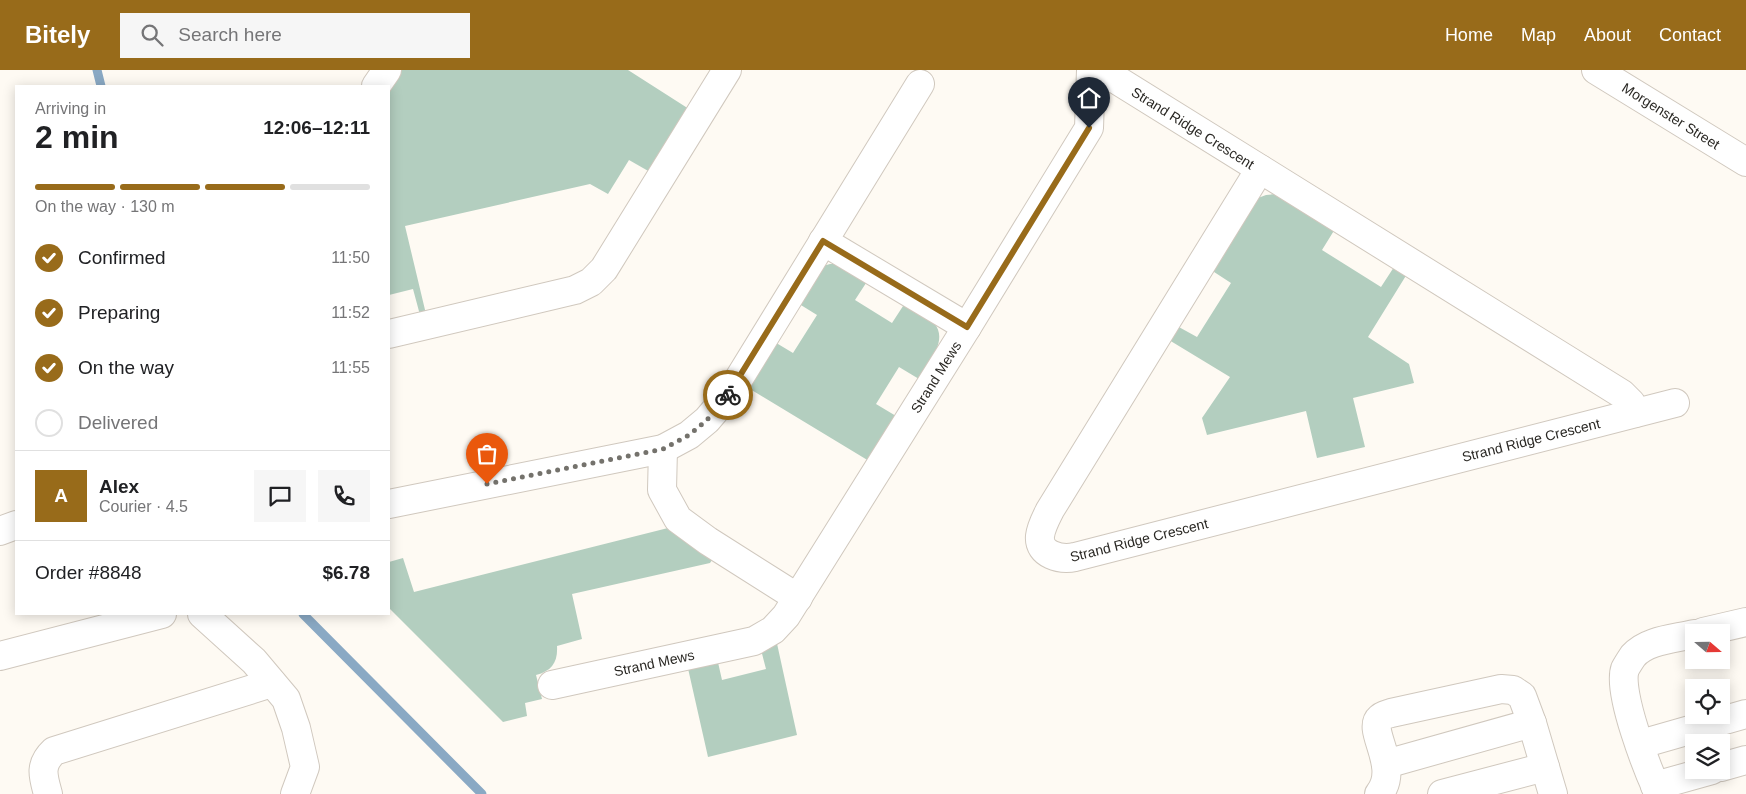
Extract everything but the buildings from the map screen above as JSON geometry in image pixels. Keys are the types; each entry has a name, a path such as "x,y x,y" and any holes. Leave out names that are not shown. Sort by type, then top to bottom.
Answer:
{"street":[{"path":"377,85 386,70"},
{"path":"390,334 575,290 591,282 604,269 727,70"},
{"name":"Strand Mews","path":"552,685 754,641 773,630 786,616 1089,128 1091,70"},
{"name":"Strand Ridge Crescent","path":"1101,70 1622,394 1631,404 1635,414"},
{"name":"Morgenster Street","path":"1596,70 1746,162"},
{"path":"390,504 663,449 689,435 707,420 730,393 920,84"},
{"name":"Strand Ridge Crescent","path":"1260,170 1048,515 1040,537 1041,543 1048,553 1060,558 1075,557 1675,403"},
{"path":"823,241 967,327"},
{"path":"663,449 662,490 678,519 708,541 798,598"},
{"path":"0,531 15,525"},
{"path":"0,656 158,615"},
{"path":"203,615 254,661 286,699 296,728 305,767 295,794"},
{"path":"1730,626 1746,622"},
{"path":"1685,636 1650,644 1634,655 1625,669 1624,683 1630,714 1657,790 1687,779"},
{"path":"48,794 43,767 47,758 54,751 272,683"},
{"path":"1379,794 1386,782 1387,775 1386,764 1377,732 1377,723 1380,718 1391,713 1501,689 1513,690 1522,696 1554,794"},
{"path":"1641,744 1746,714"},
{"path":"1386,764 1532,723"},
{"path":"1730,764 1746,760"},
{"path":"1442,794 1545,767"}],"green space":[{"path":"400,70 628,70 689,109 650,172 629,160 608,194 590,184 405,226 426,314 420,315 413,289 390,295 390,87"},
{"path":"1276,194 1335,229 1322,250 1381,287 1394,267 1407,274 1368,337 1409,364 1414,383 1353,398 1365,447 1317,458 1306,411 1207,435 1202,418 1230,377 1169,340 1177,326 1197,337 1231,283 1211,270 1258,198"},
{"path":"836,264 868,280 855,300 892,323 905,303 928,317 938,330 939,337 936,352 919,379 899,367 876,404 896,416 869,461 745,386 773,341 793,353 817,315 796,302 823,266"},
{"path":"668,528 676,535 714,557 710,563 572,594 582,639 557,646 553,665 546,671 536,675 542,699 525,703 527,716 503,722 390,609 390,562 403,558 414,592"},
{"path":"776,639 797,735 708,757 687,664 717,658 722,680 766,669 760,646"}],"waterway":[{"path":"97,70 101,85"},
{"path":"304,615 482,794"}],"way so far":[{"path":"487,484 663,449 689,435 707,420 728,395"}],"route":[{"path":"728,395 823,241 967,327 1089,128"}]}
